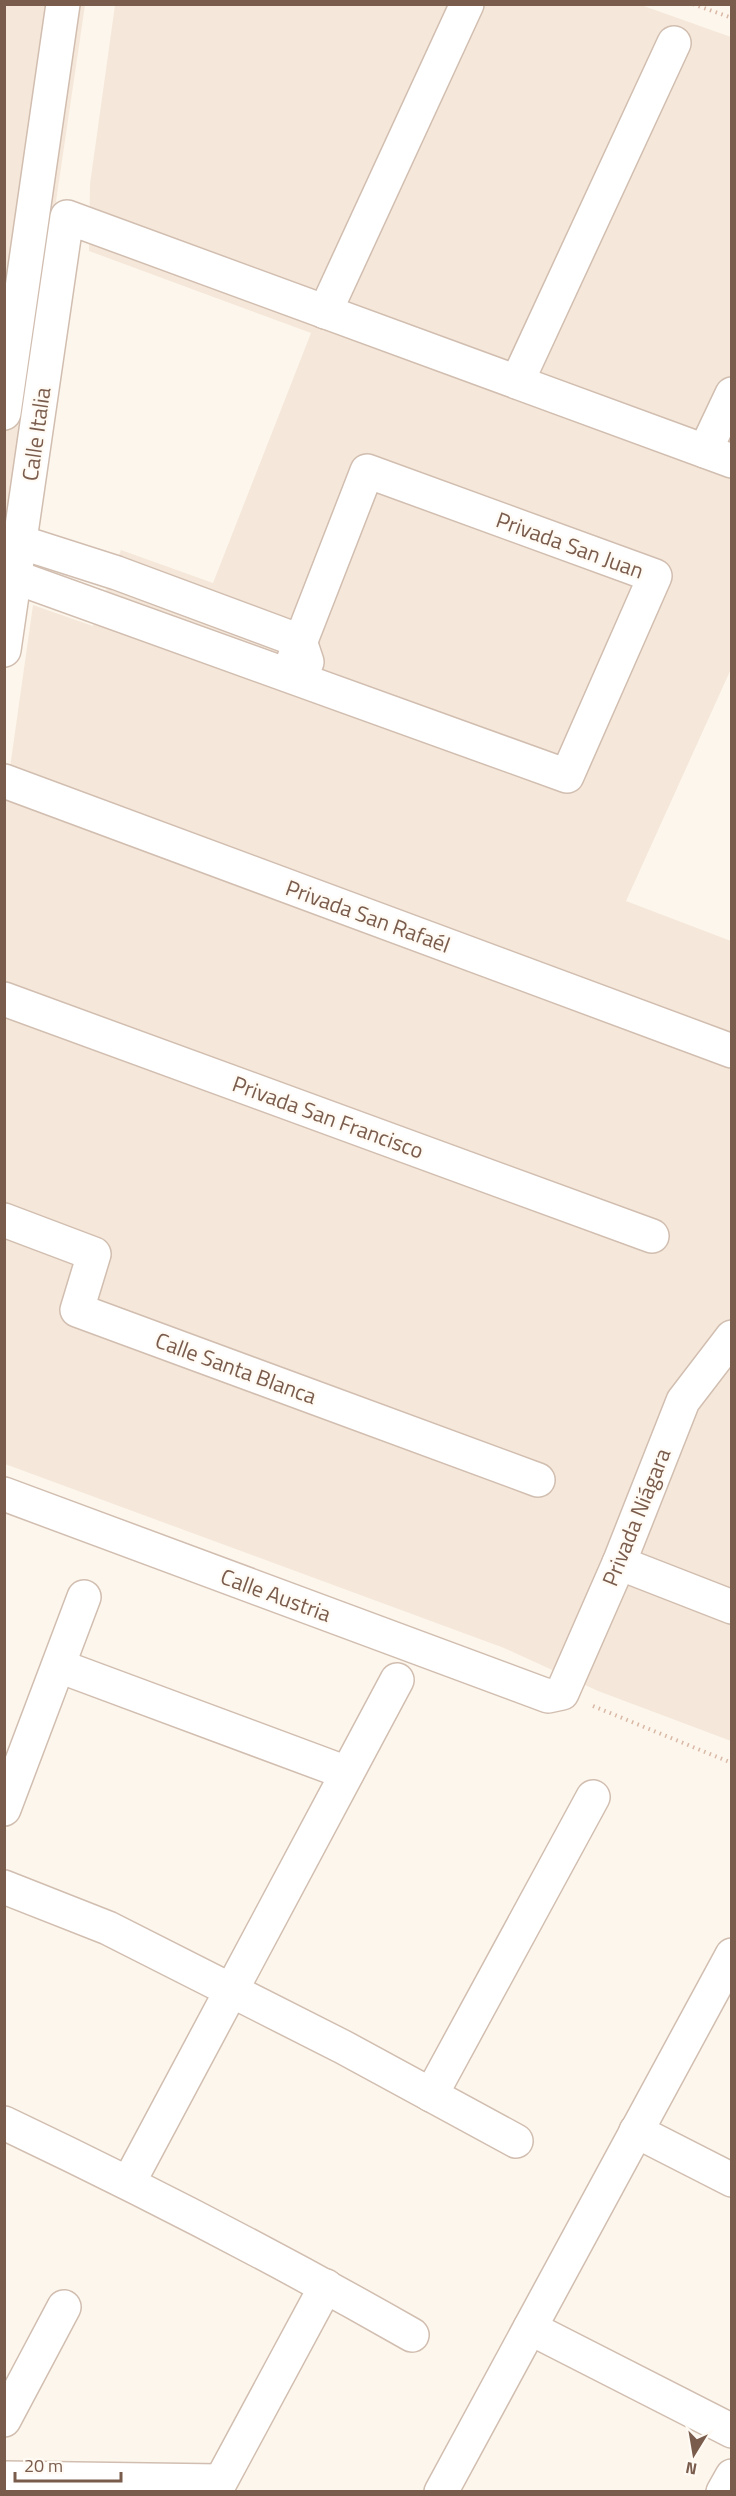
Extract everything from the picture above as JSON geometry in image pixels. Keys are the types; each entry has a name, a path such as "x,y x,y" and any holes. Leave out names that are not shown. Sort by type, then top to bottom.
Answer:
{"street":[{"name":"Calle Italia","path":"4,413 63,4"},
{"path":"467,4 325,312 718,456 732,394"},
{"path":"517,382 674,43"},
{"name":"Calle Italia","path":"4,651 67,217 325,312"},
{"name":"Privada San Juan","path":"15,577 567,776 655,576 367,471 300,641 301,679"},
{"path":"20,542 117,573 300,641"},
{"name":"Privada San Rafaél","path":"4,781 732,1051"},
{"name":"Privada San Francisco","path":"4,999 652,1236"},
{"name":"Calle Santa Blanca","path":"4,1220 94,1254 77,1310 538,1480"},
{"name":"Privada Niágara","path":"555,1694 619,1563 683,1401 732,1337"},
{"name":"Calle Austria","path":"4,1494 555,1694"},
{"path":"619,1563 732,1607"},
{"path":"4,1809 84,1597"},
{"path":"58,1666 347,1773"},
{"path":"129,2182 397,1680"},
{"path":"430,2095 593,1797"},
{"path":"4,1887 108,1928 343,2047 516,2141"},
{"path":"441,2492 636,2131 727,1976"},
{"path":"4,2123 129,2182 326,2286 412,2335"},
{"path":"636,2131 732,2180"},
{"path":"4,2478 218,2486 326,2286"},
{"path":"4,2420 64,2307"},
{"path":"530,2328 732,2431"},
{"path":"723,2492 732,2476"}],"path":[{"path":"693,4 732,18"},
{"path":"555,1694 732,1763"}],"shaded area":[{"path":"5,5 85,5 5,547"},
{"path":"115,5 641,5 731,37 731,669 626,901 731,941 731,1741 598,1691 504,1648 5,1464 4,810 33,605 93,626 121,550 213,583 311,333 89,251 90,184"}]}
